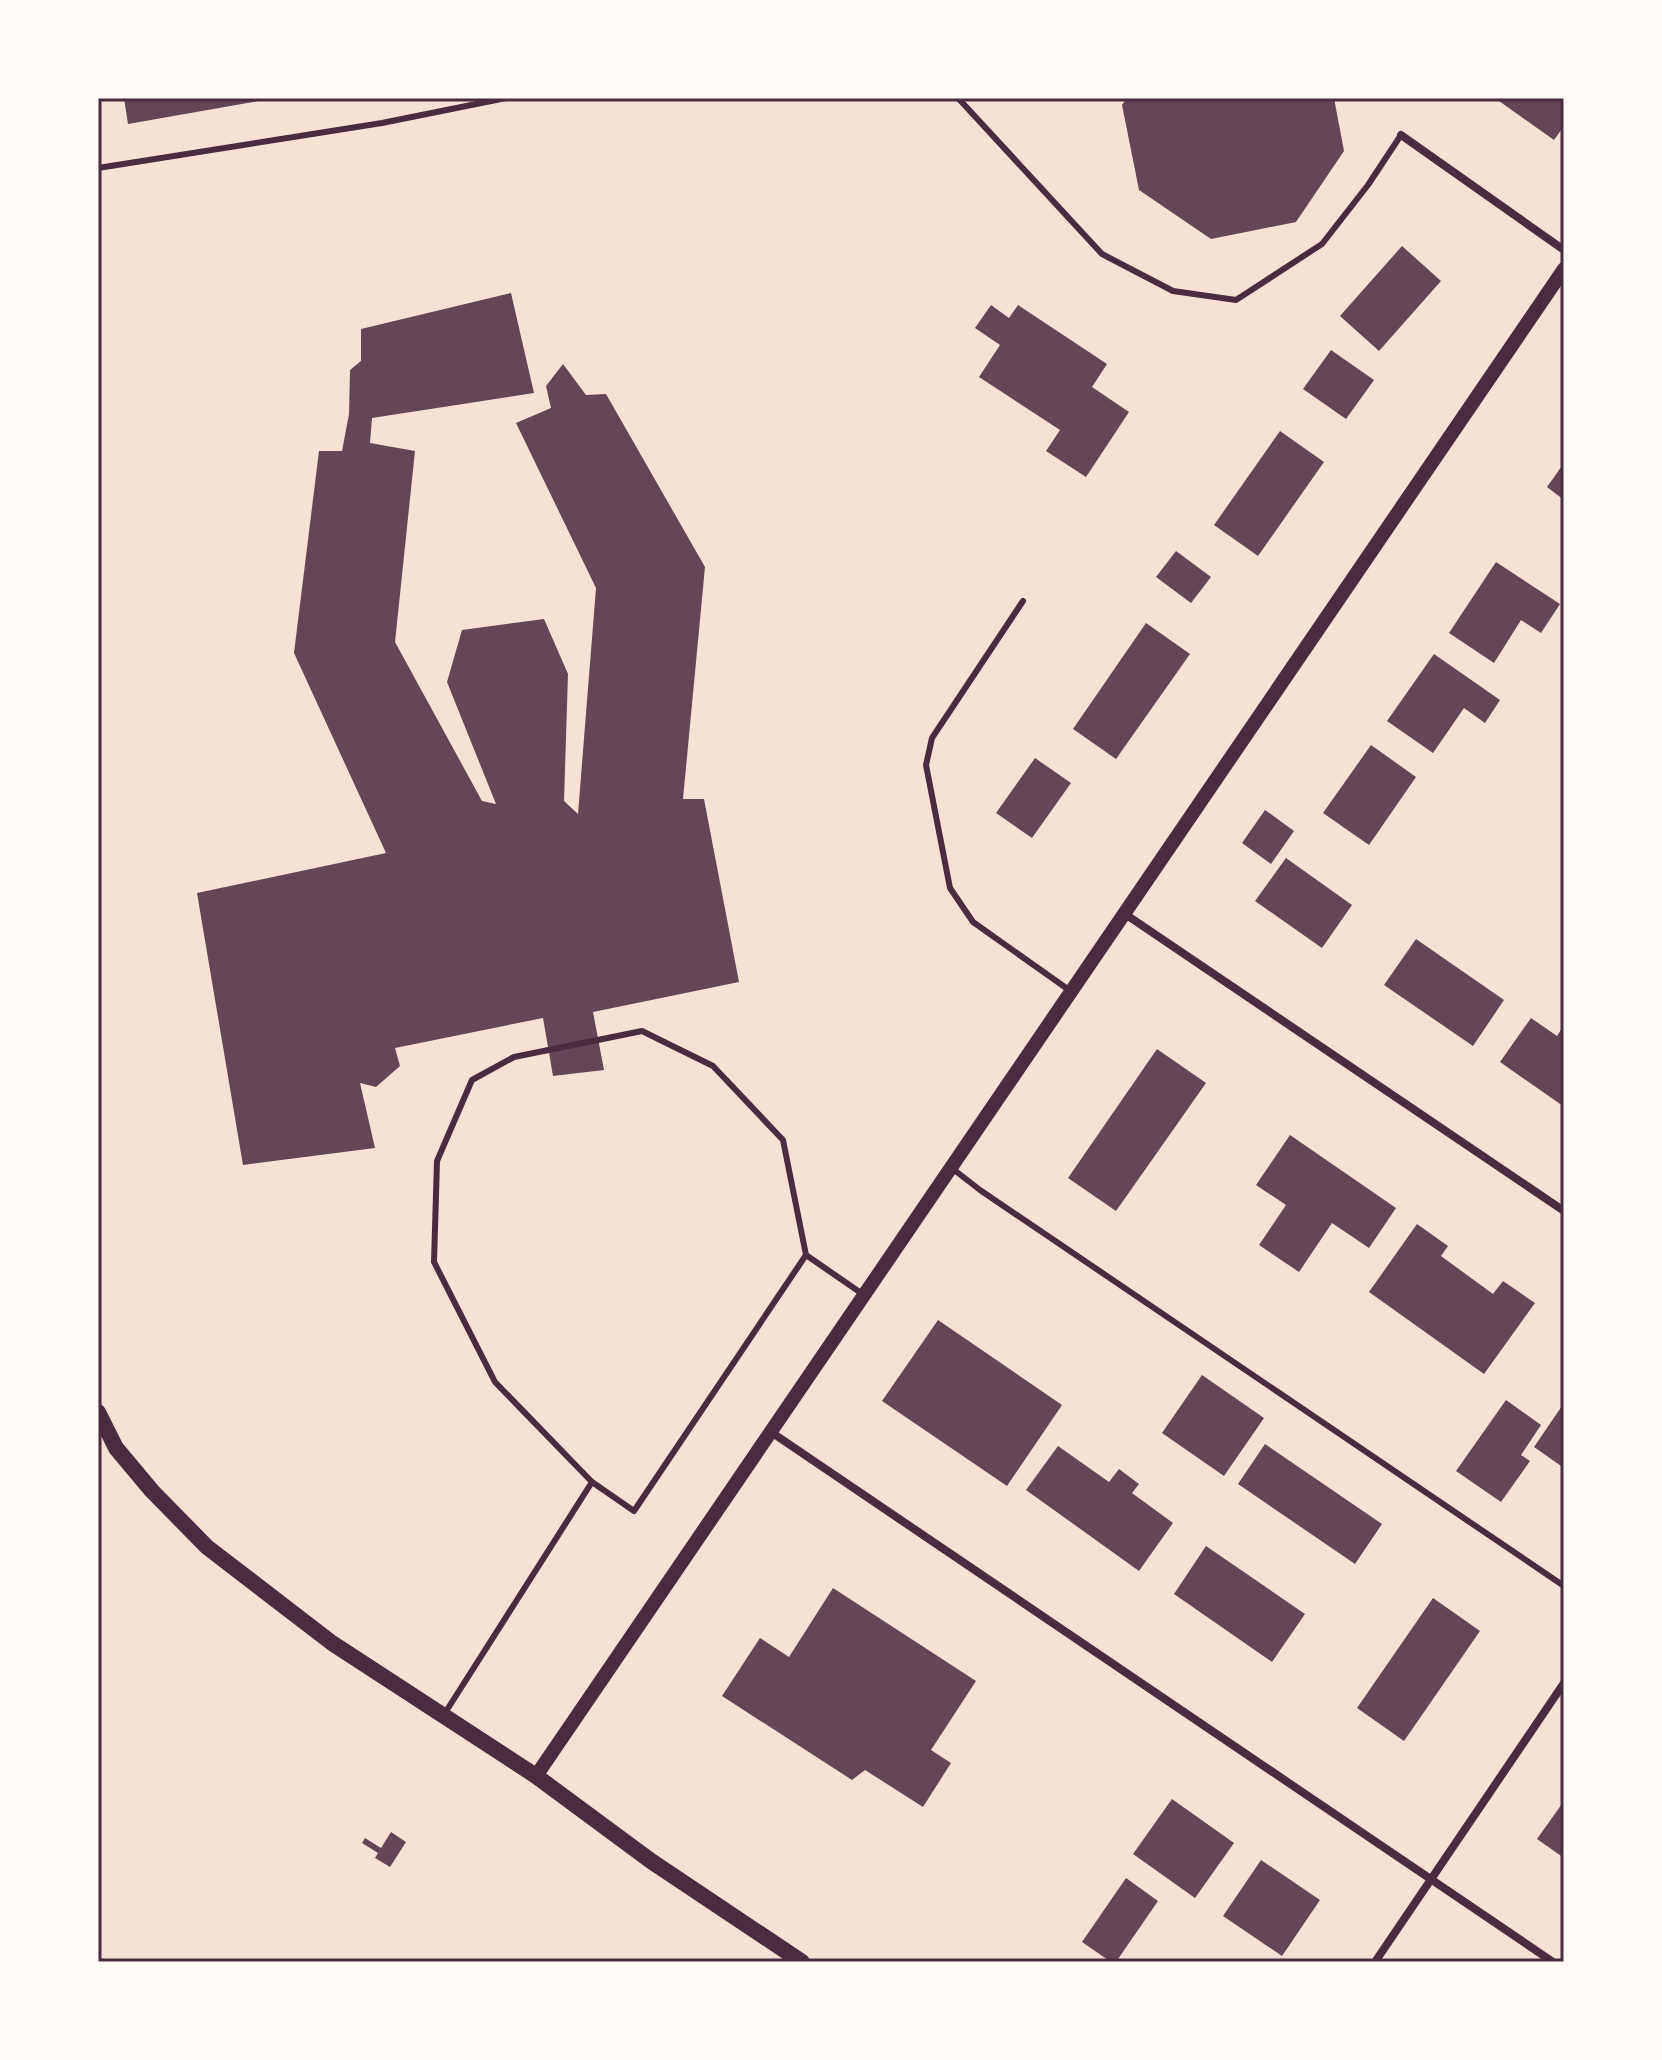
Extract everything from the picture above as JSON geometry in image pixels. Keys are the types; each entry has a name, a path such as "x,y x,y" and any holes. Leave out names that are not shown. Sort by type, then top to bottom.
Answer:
{"main road":[{"path":"98,1412 116,1448 152,1491 207,1547 332,1643 536,1776 651,1861 802,1962"}],"street":[{"path":"1401,135 1564,250"},
{"path":"536,1776 1564,269"},
{"path":"1125,914 1564,1211"},
{"path":"771,1432 1553,1962"},
{"path":"1375,1962 1564,1683"}],"lane":[{"path":"98,168 382,123 506,98"},
{"path":"958,98 1102,254 1173,291 1236,300 1322,244 1368,185 1401,135"},
{"path":"1023,601 932,738 926,765 950,888 973,922 1072,992"},
{"path":"806,1255 634,1511 592,1482 495,1382 434,1262 437,1161 472,1080 514,1057 642,1031 713,1066 783,1140 806,1255 864,1296"},
{"path":"952,1168 1564,1586"},
{"path":"443,1716 592,1482"}],"building":[{"path":"124,98 264,98 264,100 128,124"},
{"path":"1127,98 1334,98 1344,151 1296,222 1211,239 1139,190 1122,105"},
{"path":"1502,98 1564,98 1564,126 1554,140 1499,101"},
{"path":"1402,246 1441,281 1379,351 1340,316"},
{"path":"511,293 534,393 372,418 370,443 415,451 395,642 482,801 496,804 447,682 462,630 544,619 568,674 564,801 578,814 596,588 516,423 551,408 546,386 563,364 586,395 606,394 705,567 683,799 704,799 739,982 593,1012 604,1070 553,1076 543,1018 395,1048 400,1066 376,1087 360,1083 375,1148 243,1165 197,893 386,853 294,653 319,451 342,451 349,414 350,370 361,361 361,329"},
{"path":"991,305 1009,318 1018,305 1107,364 1092,387 1129,412 1086,477 1046,451 1060,430 979,377 1000,345 975,328"},
{"path":"1331,350 1374,380 1346,419 1303,389"},
{"path":"1280,431 1324,462 1258,556 1214,525"},
{"path":"1564,463 1564,500 1547,487"},
{"path":"1176,551 1211,577 1191,603 1156,577"},
{"path":"1496,562 1560,604 1541,633 1521,620 1494,663 1449,633"},
{"path":"1146,623 1190,654 1116,759 1073,729"},
{"path":"1434,654 1500,700 1485,723 1464,708 1433,753 1387,721"},
{"path":"1371,745 1416,777 1369,845 1323,813"},
{"path":"1035,758 1071,783 1032,838 996,813"},
{"path":"1265,810 1294,831 1271,864 1242,843"},
{"path":"1286,858 1352,905 1322,948 1255,901"},
{"path":"1416,939 1504,1000 1473,1046 1384,985"},
{"path":"1531,1018 1557,1036 1564,1025 1563,1106 1500,1062"},
{"path":"1157,1049 1206,1083 1116,1211 1068,1178"},
{"path":"1290,1135 1396,1208 1369,1248 1332,1223 1299,1272 1259,1245 1286,1205 1256,1185"},
{"path":"1417,1224 1448,1246 1441,1256 1493,1294 1503,1281 1535,1303 1484,1374 1369,1292"},
{"path":"938,1320 1062,1405 1007,1486 882,1401"},
{"path":"1202,1375 1264,1418 1224,1476 1162,1433"},
{"path":"1506,1400 1541,1425 1521,1455 1530,1461 1501,1502 1456,1471"},
{"path":"1564,1403 1564,1468 1534,1447"},
{"path":"1265,1444 1382,1524 1355,1564 1238,1484"},
{"path":"1058,1446 1109,1482 1119,1469 1139,1484 1132,1493 1173,1523 1139,1571 1026,1490"},
{"path":"1206,1546 1305,1614 1272,1662 1174,1594"},
{"path":"833,1588 976,1681 931,1750 951,1763 923,1807 865,1770 852,1780 722,1696 760,1638 789,1657"},
{"path":"1433,1598 1480,1631 1404,1741 1357,1708"},
{"path":"1172,1799 1234,1843 1195,1898 1133,1854"},
{"path":"1564,1801 1564,1858 1537,1839"},
{"path":"391,1832 406,1842 390,1867 375,1858 378,1853 362,1843 365,1838 381,1848"},
{"path":"1261,1860 1320,1900 1282,1956 1223,1916"},
{"path":"1126,1878 1158,1901 1116,1962 1111,1962 1082,1942"}]}
